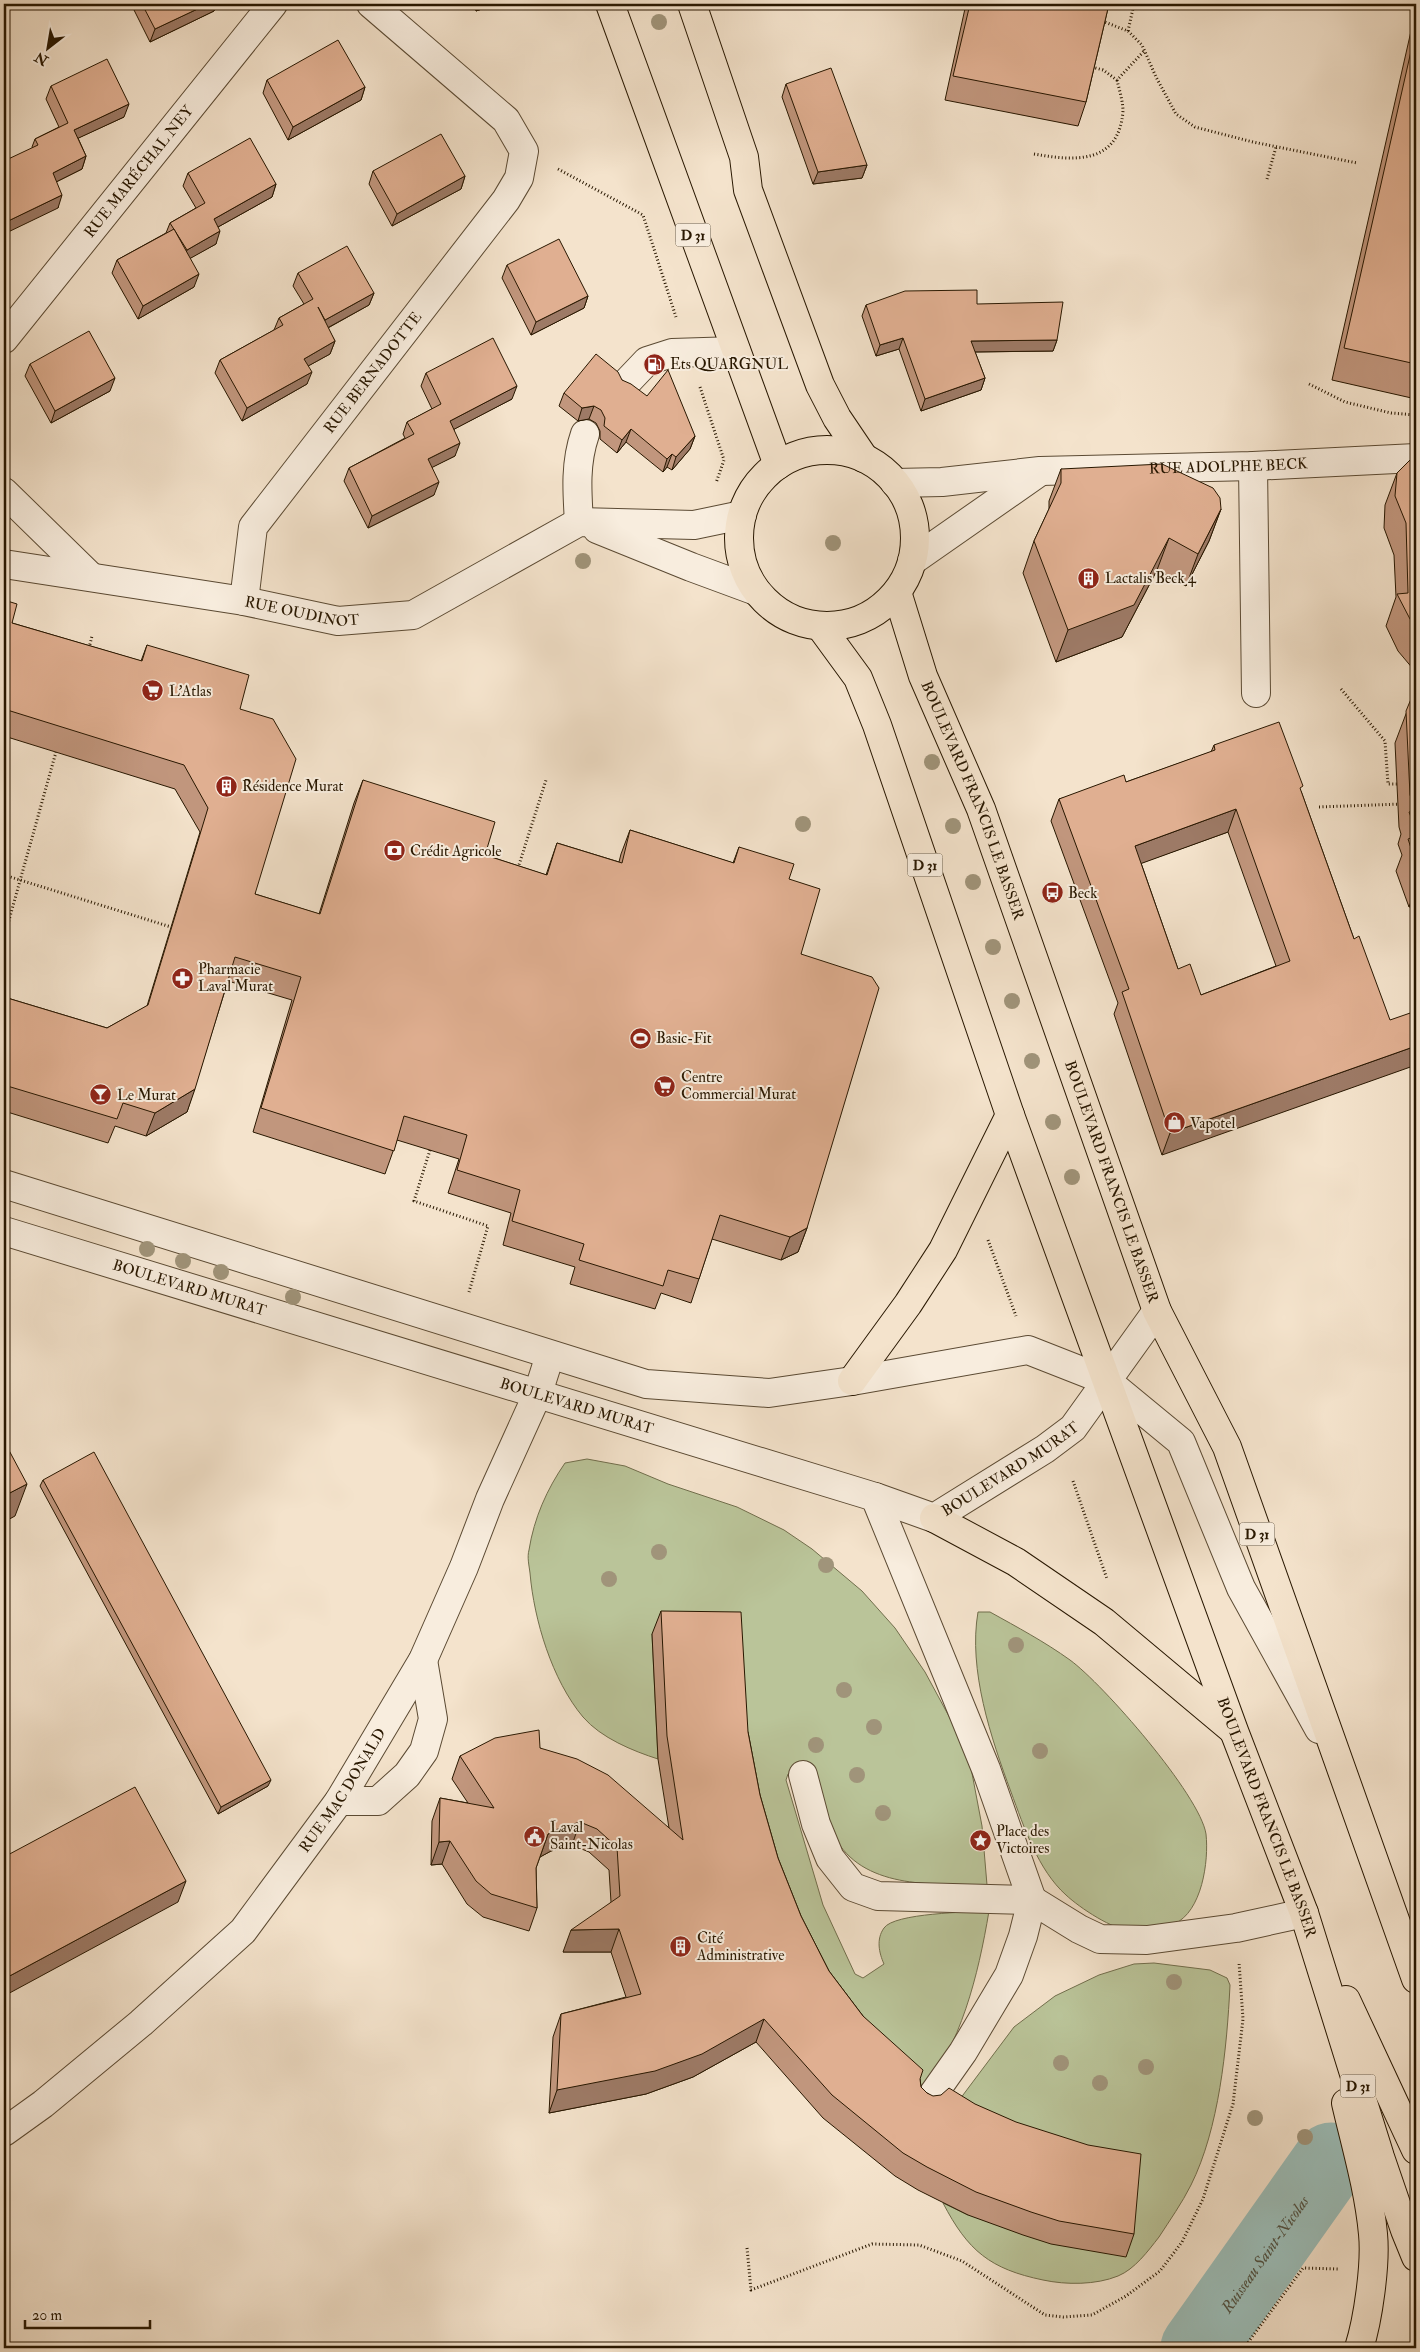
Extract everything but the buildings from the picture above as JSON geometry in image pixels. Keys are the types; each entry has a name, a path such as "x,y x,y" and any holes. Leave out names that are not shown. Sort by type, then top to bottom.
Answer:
{"main road":[{"name":"D 31","path":"610,4 778,465"},
{"path":"692,4 744,157 748,190 816,376 837,418 864,458"},
{"path":"830,450 864,458 878,467 895,483 907,500 914,520 915,541 912,561 906,577 897,592 886,604 872,614 847,624 820,626 796,621 774,608 756,590 744,567 739,540 742,515 750,495 762,478 778,465 803,453 830,450"},
{"name":"BOULEVARD FRANCIS LE BASSER","path":"897,592 923,676 981,809 1157,1311 1227,1447 1416,1979"},
{"name":"BOULEVARD FRANCIS LE BASSER","path":"820,626 858,678 877,724 1010,1115 1234,1731 1304,1913 1380,2158 1404,2230 1416,2257"},
{"path":"852,1381 908,1304 943,1250 1010,1115"},
{"path":"934,1518 1016,1562 1104,1622 1234,1731"},
{"path":"1304,1913 1416,2150"},
{"path":"1304,1913 1369,2204 1374,2236 1364,2331 1359,2348"}],"street":[{"name":"RUE MARÉCHAL NEY","path":"4,339 273,4"},
{"name":"RUE BERNADOTTE","path":"244,601 253,527 506,200 519,178 524,151 506,120 371,4"},
{"path":"628,381 647,361 672,353 736,351"},
{"path":"579,522 577,491 579,453 585,434"},
{"name":"RUE ADOLPHE BECK","path":"895,483 942,482 1040,471 1253,466 1416,458"},
{"path":"1253,466 1256,693"},
{"path":"912,561 1040,471"},
{"path":"4,492 89,575"},
{"path":"579,522 694,526 742,515"},
{"path":"579,522 691,567 756,590"},
{"name":"RUE OUDINOT","path":"4,564 89,575 244,601 338,621 414,615 579,522"},
{"path":"4,1184 646,1384 769,1393 852,1381 1028,1350 1107,1381"},
{"name":"BOULEVARD MURAT","path":"4,1231 538,1393 875,1497 934,1518 1058,1440 1073,1428 1157,1311"},
{"name":"RUE MAC DONALD","path":"4,2132 43,2104 141,2023 243,1931 339,1801 423,1660 464,1567 490,1499 538,1393 550,1355"},
{"name":"BOULEVARD FRANCIS LE BASSER","path":"1107,1381 1181,1442 1241,1588 1339,1765"},
{"path":"875,1497 986,1769 1032,1900 1010,1975 963,2052 927,2103"},
{"path":"339,1801 378,1801 407,1775 424,1751 433,1719 423,1660"},
{"path":"803,1775 816,1824 830,1858 853,1887 878,1896 1032,1900 1079,1929 1100,1938 1147,1940 1236,1928 1304,1913"}],"path":[{"path":"1128,30 1134,4"},
{"path":"1102,21 1128,30 1142,45 1176,114 1195,127 1276,147 1357,163"},
{"path":"1117,80 1144,50"},
{"path":"1034,154 1064,159 1091,158 1116,138 1123,110 1117,80 1103,70 1092,67"},
{"path":"1267,179 1276,147"},
{"path":"1309,384 1345,402 1391,413 1416,415"},
{"path":"87,653 92,636"},
{"path":"1341,689 1385,741 1388,784 1407,784"},
{"path":"4,938 56,752"},
{"path":"516,874 546,780"},
{"path":"1319,807 1407,804"},
{"path":"4,875 171,927"},
{"path":"430,1150 414,1201 488,1226 475,1273"},
{"path":"986,1236 1019,1324"},
{"path":"1073,1482 1109,1584"},
{"path":"748,2248 751,2290 872,2244 920,2246 962,2261 1045,2315 1064,2318 1092,2315 1126,2296 1160,2271 1182,2242 1204,2199 1233,2104 1243,2019 1236,1928"},
{"path":"1244,2348 1303,2268 1371,2270"}],"green space":[{"path":"587,1459 625,1466 668,1484 737,1507 784,1530 812,1549 862,1591 895,1628 925,1672 951,1720 971,1768 982,1826 987,1885 925,1884 884,1876 866,1868 850,1857 837,1841 828,1824 806,1767 788,1774 786,1780 823,1905 855,1974 863,1978 884,1964 879,1941 881,1932 891,1923 916,1916 989,1911 985,1936 966,2009 947,2055 920,2097 854,2038 652,1634 658,1759 628,1748 590,1725 572,1702 562,1685 546,1649 540,1629 532,1591 528,1553 538,1515 558,1473 565,1463"},
{"path":"978,1612 990,1612 1021,1629 1060,1653 1085,1673 1126,1715 1148,1741 1187,1794 1200,1816 1206,1834 1207,1845 1202,1885 1191,1909 1184,1918 1166,1926 1137,1931 1124,1930 1088,1912 1066,1895 1047,1873 1021,1819 989,1727 983,1704 976,1657"},
{"path":"1154,1963 1210,1970 1227,1978 1230,1985 1224,2061 1215,2114 1201,2163 1191,2185 1159,2237 1136,2264 1118,2276 1091,2283 1061,2283 1025,2276 995,2263 972,2246 952,2220 943,2203 968,2215 948,2115 1014,2027 1055,1996 1099,1975 1134,1964"}],"waterway":[{"name":"Ruisseau Saint-Nicolas","path":"1198,2348 1331,2160"}],"place":[{"name":"Ets QUARGNUL","path":"654,364"},
{"name":"Lactalis Beck 4","path":"1089,578"},
{"name":"L'Atlas","path":"153,691"},
{"name":"Résidence Murat","path":"226,786"},
{"name":"Crédit Agricole","path":"394,851"},
{"name":"Beck","path":"1052,893"},
{"name":"Pharmacie Laval Murat","path":"182,978"},
{"name":"Basic-Fit","path":"640,1038"},
{"name":"Centre Commercial Murat","path":"665,1086"},
{"name":"Le Murat","path":"101,1095"},
{"name":"Vapotel","path":"1174,1123"},
{"name":"Laval Saint-Nicolas","path":"534,1836"},
{"name":"Place des Victoires","path":"980,1840"},
{"name":"Cité Administrative","path":"681,1947"}]}
